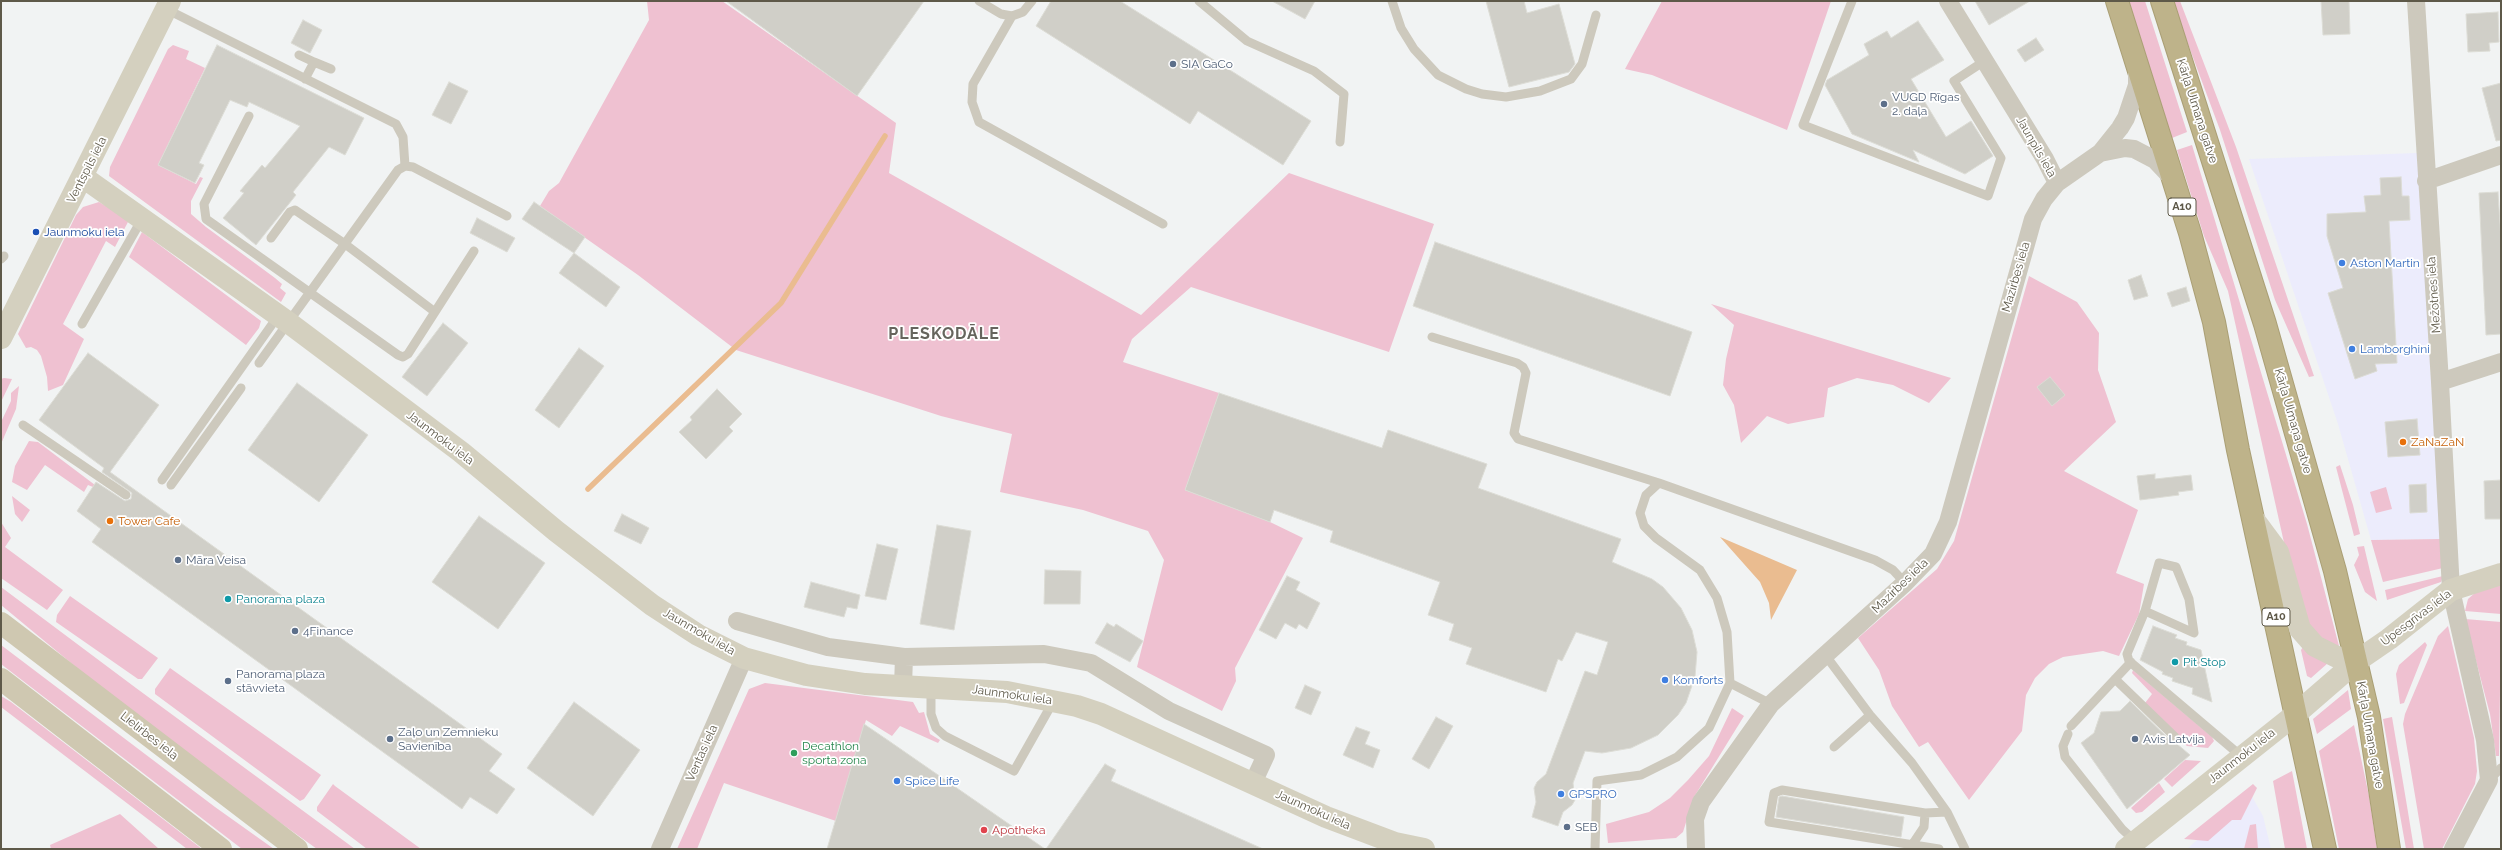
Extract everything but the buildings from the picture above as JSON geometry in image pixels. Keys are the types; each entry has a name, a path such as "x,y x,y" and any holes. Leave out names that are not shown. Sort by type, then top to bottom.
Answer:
{"highway":[{"name":"A10","path":"2117,1 2173,178 2214,322 2238,450 2297,713 2325,849"},
{"name":"Kārļa Ulmaņa gatve","path":"2162,1 2265,324 2335,571 2369,717 2389,849"}],"main road":[{"name":"Lielirbes iela","path":"1,623 297,849"},
{"path":"1,679 221,849"}],"street":[{"name":"Jaunpils iela","path":"1948,1 1986,60 2045,159 2057,183 2100,153 2126,118 2137,85 2137,63"},
{"name":"Mežotnes iela","path":"2416,1 2426,180 2440,382 2451,590 2485,740 2495,774"},
{"name":"Ventspils iela","path":"4,323 83,177 168,5"},
{"path":"2100,153 2125,148 2139,151 2155,160 2173,178"},
{"path":"2426,180 2501,155"},
{"name":"Jaunmoku iela","path":"83,177 283,319 461,452 556,531 652,606 698,635 744,658 806,675 866,684 1007,692 1053,700 1101,714 1393,846 1424,849"},
{"name":"Mazirbes iela","path":"1696,849 1695,819 1701,802 1771,704 1905,584 1933,554 1948,522 2033,219 2044,199 2057,183"},
{"path":"2440,382 2501,362"},
{"path":"2255,521 2278,552 2300,629 2314,646 2337,657 2357,661"},
{"name":"Upesgrīvas iela","path":"2357,661 2389,639 2451,590 2501,574"},
{"path":"737,621 794,639 828,647 904,657 1044,654 1091,663 1169,711 1266,755 1253,783"},
{"path":"903,686 904,657"},
{"name":"Ventas iela","path":"660,849 744,658"},
{"name":"Jaunmoku iela","path":"2131,845 2297,713 2357,661"},
{"path":"2453,849 2495,774"}],"lane":[{"path":"979,1 1001,14 1012,16 1023,12 1032,1"},
{"path":"1199,1 1247,41 1314,71 1344,94 1340,142"},
{"path":"1392,1 1401,28 1414,49 1438,75 1466,89 1482,94 1506,97 1540,91 1571,79 1582,64 1596,15"},
{"path":"1852,1 1803,125 1988,196 2001,158 1954,82 1986,60"},
{"path":"168,5 305,79 396,124 403,137 405,166"},
{"path":"1012,16 973,84 972,102 979,122 1163,224"},
{"path":"299,54 331,69"},
{"path":"305,79 314,62"},
{"path":"249,116 204,204 206,219 310,294 403,356 408,354 474,251"},
{"path":"162,480 283,319 310,294 398,170 405,166 413,167 507,216"},
{"path":"271,238 290,212 295,210 345,244 435,312"},
{"path":"82,324 142,219"},
{"path":"259,364 283,319"},
{"path":"1432,337 1517,362 1523,367 1526,373 1514,433 1518,439 1659,483 1875,560 1893,570 1905,584"},
{"path":"171,485 241,388"},
{"path":"23,425 126,495"},
{"path":"1595,849 1597,781 1641,774 1677,757 1709,728 1730,683 1727,632 1717,598 1700,570 1656,538 1644,526 1640,513 1646,495 1659,483"},
{"path":"2145,610 2194,633 2188,599 2176,567 2160,563 2145,610 2127,654 2131,662 2241,756"},
{"path":"1826,656 1870,715 1912,763 1947,812 1965,849"},
{"path":"2131,662 2070,730 2063,746 2065,757 2122,829 2131,845"},
{"path":"2115,679 2175,737"},
{"path":"1730,683 1771,704"},
{"path":"931,687 931,714 936,728 945,736 1014,770 1053,700"},
{"path":"1834,747 1870,715"},
{"path":"1939,849 1769,822 1774,793 1782,790 1925,813 1947,812"},
{"path":"1912,845 1924,827 1925,813"}],"shaded area":[{"path":"647,1 722,1 896,123 889,173 1141,315 1289,173 1434,224 1389,352 1191,287 1132,339 1123,362 1219,393 1185,490 1270,522 1303,538 1235,668 1236,681 1222,711 1137,667 1164,560 1148,531 1083,510 1000,492 1012,434 941,416 736,350 638,275 540,206 549,191 559,183 649,20"},
{"path":"1662,1 1831,1 1787,130 1652,75 1625,69"},
{"path":"2129,1 2145,1 2187,132 2172,138"},
{"path":"2172,1 2180,1 2236,147 2314,376 2309,377 2275,300 2220,130"},
{"path":"173,45 189,51 186,59 205,68 158,165 196,184 200,177 203,178 191,201 191,214 282,284 280,288 286,293 281,302 109,176 110,167 168,49"},
{"path":"2192,145 2307,524 2339,646 2325,645 2301,619 2228,291 2204,236 2177,150"},
{"path":"2417,153 2441,539 2371,540 2338,424 2249,159"},
{"path":"99,202 129,220 115,247 106,241 63,324 84,339 63,385 48,391 47,377 41,356 37,350 31,347 26,348 18,334 76,215 83,207"},
{"path":"142,232 261,321 259,328 246,345 129,257"},
{"path":"2029,276 2077,302 2099,333 2098,370 2116,422 2064,471 2138,510 2116,573 2144,584 2139,614 2119,656 2103,651 2063,657 2049,664 2035,678 2026,695 2022,731 1969,800 1928,742 1919,747 1892,706 1879,670 1858,638 1937,569 1954,541"},
{"path":"1711,304 1951,378 1929,403 1893,385 1857,378 1828,388 1824,417 1788,424 1767,416 1741,443 1734,405 1723,385 1726,359 1734,325"},
{"path":"1,379 12,379 1,402"},
{"path":"19,386 16,409 1,444 1,422 11,401 11,393"},
{"path":"29,441 38,442 95,485 93,487 88,485 84,492 45,465 27,490 12,482 15,466"},
{"path":"2340,465 2353,505 2360,534 2354,536 2336,467"},
{"path":"2386,487 2392,509 2376,513 2370,492"},
{"path":"12,496 30,510 22,522 15,514"},
{"path":"1,522 11,538 5,547 63,590 47,610 1,578"},
{"path":"1720,537 1797,570 1771,620 1769,603 1760,582"},
{"path":"2441,539 2443,568 2383,582 2371,540"},
{"path":"2364,546 2377,601 2365,592 2354,565 2359,555 2357,547"},
{"path":"2443,576 2441,582 2387,600 2385,590"},
{"path":"2501,584 2501,614 2465,611 2468,599 2477,591"},
{"path":"1,587 355,849 317,849 158,735 1,605"},
{"path":"70,596 158,658 142,679 138,679 56,622 57,615"},
{"path":"2465,619 2501,622 2499,756 2496,756 2490,714"},
{"path":"2448,626 2474,738 2477,771 2475,784 2442,849 2424,849 2403,724 2405,714 2438,636"},
{"path":"2425,642 2427,645 2404,703 2400,704 2396,674 2399,665"},
{"path":"1,645 215,807 274,849 242,849 1,664"},
{"path":"2303,647 2328,663 2311,678 2307,676 2301,650"},
{"path":"170,668 321,775 304,799 300,801 155,694 155,689"},
{"path":"2133,670 2212,737 2214,741 2208,748 2187,746 2179,739 2145,703 2152,694 2132,673"},
{"name":"Decathlon sporta zona","path":"765,683 913,702 919,713 924,712 930,734 940,740 938,743 900,726 892,736 866,720 836,821 724,783 697,849 677,849 749,689"},
{"path":"2348,690 2351,709 2317,734 2313,719"},
{"path":"1,696 11,702 202,849 187,849 1,707"},
{"path":"1732,708 1744,716 1694,797 1683,832 1676,838 1608,843 1606,824 1649,812 1670,798 1688,780 1709,756"},
{"path":"2392,717 2414,849 2406,849 2383,719"},
{"path":"2354,725 2369,796 2377,849 2339,849 2319,751"},
{"path":"2185,760 2201,761 2172,787 2164,779"},
{"path":"2292,771 2307,849 2285,849 2273,781"},
{"path":"2159,783 2165,792 2142,812 2136,813 2131,808"},
{"path":"333,784 421,849 367,849 317,811 317,807"},
{"path":"2253,784 2257,788 2241,820 2232,820 2208,841 2184,839"},
{"path":"2250,793 2263,816 2271,849 2187,849"},
{"path":"120,814 159,849 51,849 50,845"},
{"path":"2256,824 2258,849 2244,849 2250,825"}],"waterway":[{"path":"588,489 781,303 885,136"}],"place":[{"name":"SIA GaCo","path":"1173,64"},
{"name":"VUGD Rīgas 2. daļa","path":"1884,104"},
{"name":"Jaunmoku iela","path":"36,232"},
{"name":"Aston Martin","path":"2342,263"},
{"name":"Lamborghini","path":"2352,349"},
{"name":"ZaNaZaN","path":"2403,442"},
{"name":"Tower Cafe","path":"110,521"},
{"name":"Māra Veisa","path":"178,560"},
{"name":"Panorama plaza","path":"228,599"},
{"name":"4Finance","path":"295,631"},
{"name":"Pit Stop","path":"2175,662"},
{"name":"Komforts","path":"1665,680"},
{"name":"Panorama plaza stāvvieta","path":"228,681"},
{"name":"Zaļo un Zemnieku Savienība","path":"390,739"},
{"name":"Avis Latvija","path":"2135,739"},
{"name":"Decathlon sporta zona","path":"794,753"},
{"name":"Spice Life","path":"897,781"},
{"name":"GPSPRO","path":"1561,794"},
{"name":"SEB","path":"1567,827"},
{"name":"Apotheka","path":"984,830"}],"district":[{"name":"PLESKODĀLE","path":"944,334"}]}
